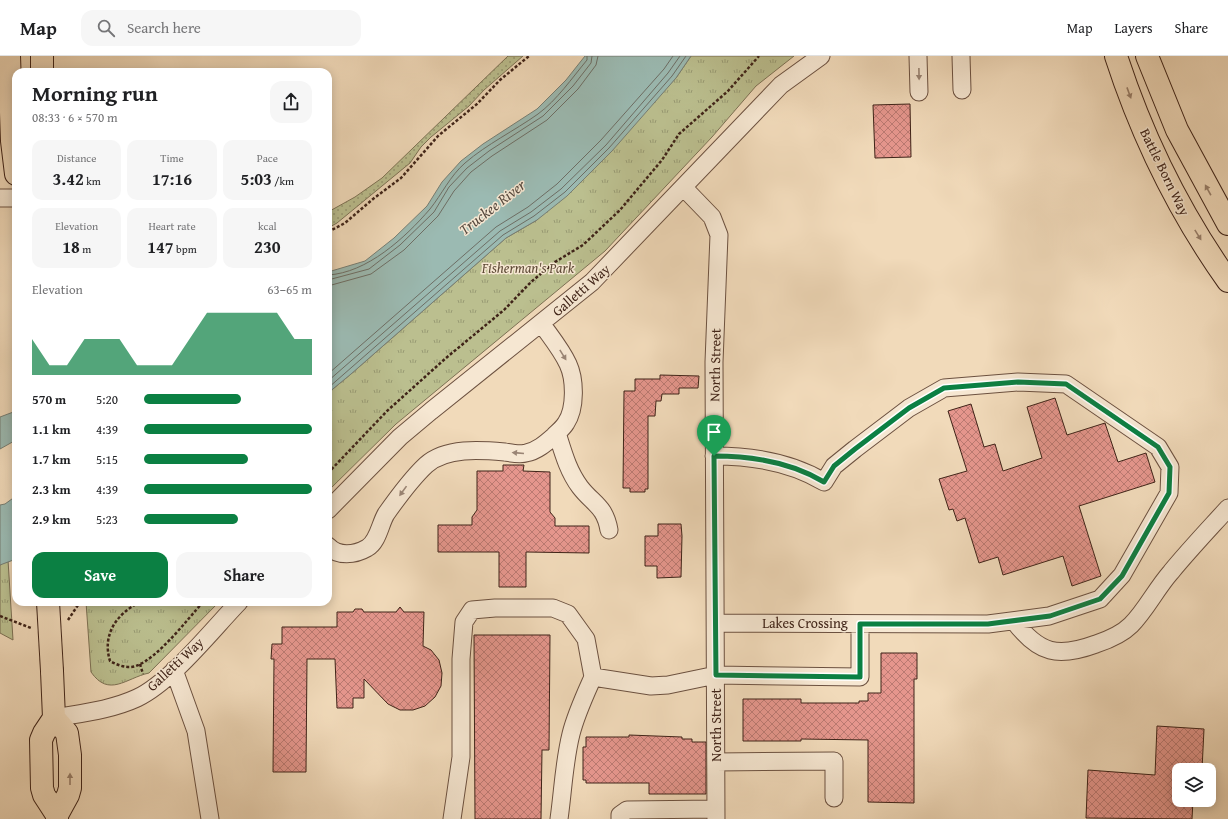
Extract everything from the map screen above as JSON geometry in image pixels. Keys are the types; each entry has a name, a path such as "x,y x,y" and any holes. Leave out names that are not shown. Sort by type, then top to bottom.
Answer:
{"main road":[{"path":"9,56 12,141"},
{"path":"42,56 42,68"},
{"name":"Battle Born Way","path":"1116,56 1139,118 1162,171 1189,221 1228,281"},
{"name":"Battle Born Way","path":"1147,56 1177,130 1228,224"},
{"path":"48,606 54,718 41,740 42,788 44,795 57,817"},
{"path":"54,718 67,733 70,755 70,788 68,796 57,817"}],"street":[{"name":"Galletti Way","path":"332,506 400,437 597,277 684,188 781,85 821,56"},
{"path":"918,56 919,92"},
{"path":"961,56 962,90"},
{"name":"North Street","path":"684,188 712,217 719,235 714,362 716,814"},
{"path":"0,198 12,198"},
{"path":"332,550 342,554 356,553 368,548 377,536 386,516 410,482 428,463 447,454 472,449 525,454 536,450 557,433 567,422 570,412 573,388 572,376 563,355 541,323"},
{"name":"Lakes Crossing","path":"714,456 770,460 810,474 824,482 834,466 855,449 909,408 944,388 1018,382 1066,384 1158,447 1170,467 1169,493 1122,576 1100,599 1050,616 988,624 716,623"},
{"path":"557,433 565,461 580,487 606,517 608,530"},
{"path":"1014,621 1035,643 1043,648 1060,652 1076,651 1115,637 1136,620 1171,571 1228,508"},
{"name":"Galletti Way","path":"54,718 118,705 138,697 151,689 174,670 235,606"},
{"path":"452,819 461,757 461,659 464,622 472,610 495,608 553,608 568,614 586,639 593,677 580,707 572,733 567,754 559,819"},
{"path":"593,677 651,686 668,685 716,675 860,677 860,624"},
{"path":"174,670 196,731 210,819"},
{"path":"716,762 834,761 834,798"},
{"path":"620,819 620,815 627,810 665,814 716,814"}],"path":[{"path":"332,230 345,223 373,198 401,178 438,136 477,104 500,80 529,56"},
{"path":"332,469 387,412 446,358 504,310 531,282 555,262 583,245 620,210 662,160 679,134 728,91 759,56"},
{"path":"132,606 115,623 108,635 106,649 110,661 120,666 135,666 152,656 199,606"},
{"path":"140,664 143,674"}],"green space":[{"path":"508,56 523,56 484,90 469,106 431,137 421,147 410,163 332,226 332,210 355,197 382,178"},
{"name":"Fisherman's Park","path":"691,56 794,56 756,86 712,137 605,251 396,424 332,487 332,390 506,238 537,220 676,78"},
{"path":"8,560 13,640 0,633 0,565"},
{"path":"86,606 215,606 149,673 125,682 111,685 104,684 91,672"}],"water":[{"name":"Truckee River","path":"585,56 691,56 676,78 612,151 567,196 537,220 506,238 332,390 332,271 365,261 394,238 427,206 442,182 461,161 483,144 537,109 566,80"},
{"path":"12,412 12,442 0,449 0,417"},
{"path":"12,499 12,560 0,565 0,505 5,504"}],"building":[{"path":"910,104 911,157 875,158 873,105"},
{"path":"660,375 699,376 698,388 679,388 679,394 662,394 661,401 656,401 655,416 648,416 648,489 645,489 645,492 630,492 630,488 623,488 624,391 635,391 635,379 660,379"},
{"path":"1055,398 1067,435 1105,423 1118,462 1146,453 1155,482 1079,506 1101,576 1072,586 1063,556 1003,575 998,557 979,563 965,518 957,521 953,509 949,510 939,479 967,471 948,411 971,404 984,447 995,444 1003,471 1042,458 1027,407"},
{"path":"503,465 524,465 523,471 550,472 550,512 555,518 555,526 589,526 589,553 526,552 526,587 499,587 499,552 438,552 438,525 472,525 472,517 477,510 477,471 503,471"},
{"path":"658,524 681,524 681,577 657,578 657,566 645,566 645,536 658,536"},
{"path":"400,607 404,612 424,612 423,646 431,650 439,660 442,673 441,686 435,697 425,706 413,710 400,710 388,704 364,679 364,698 353,698 353,708 337,708 335,659 307,659 306,772 273,772 274,659 271,659 272,644 282,644 282,627 337,627 337,612 353,612 355,609 362,609 364,612 396,612"},
{"path":"474,635 550,635 549,750 542,750 541,819 475,819"},
{"path":"881,653 917,653 917,679 914,679 914,803 868,802 868,740 801,739 801,741 743,741 743,699 801,699 801,703 859,703 859,701 868,701 868,693 881,693"},
{"path":"1157,726 1204,729 1202,763 1172,763 1172,807 1193,807 1192,819 1086,818 1088,770 1155,775"},
{"path":"629,735 682,737 682,739 692,739 692,742 706,742 706,794 649,794 649,783 586,783 586,780 583,780 583,747 586,747 586,737 629,737"}],"route":[{"path":"1018,382 1066,384 1158,447 1170,467 1169,493 1122,576 1100,599 1050,616 988,624 860,624 860,677 716,675 714,456 770,460 810,474 824,482 834,466 855,449 909,408 944,388 1018,382"}]}
